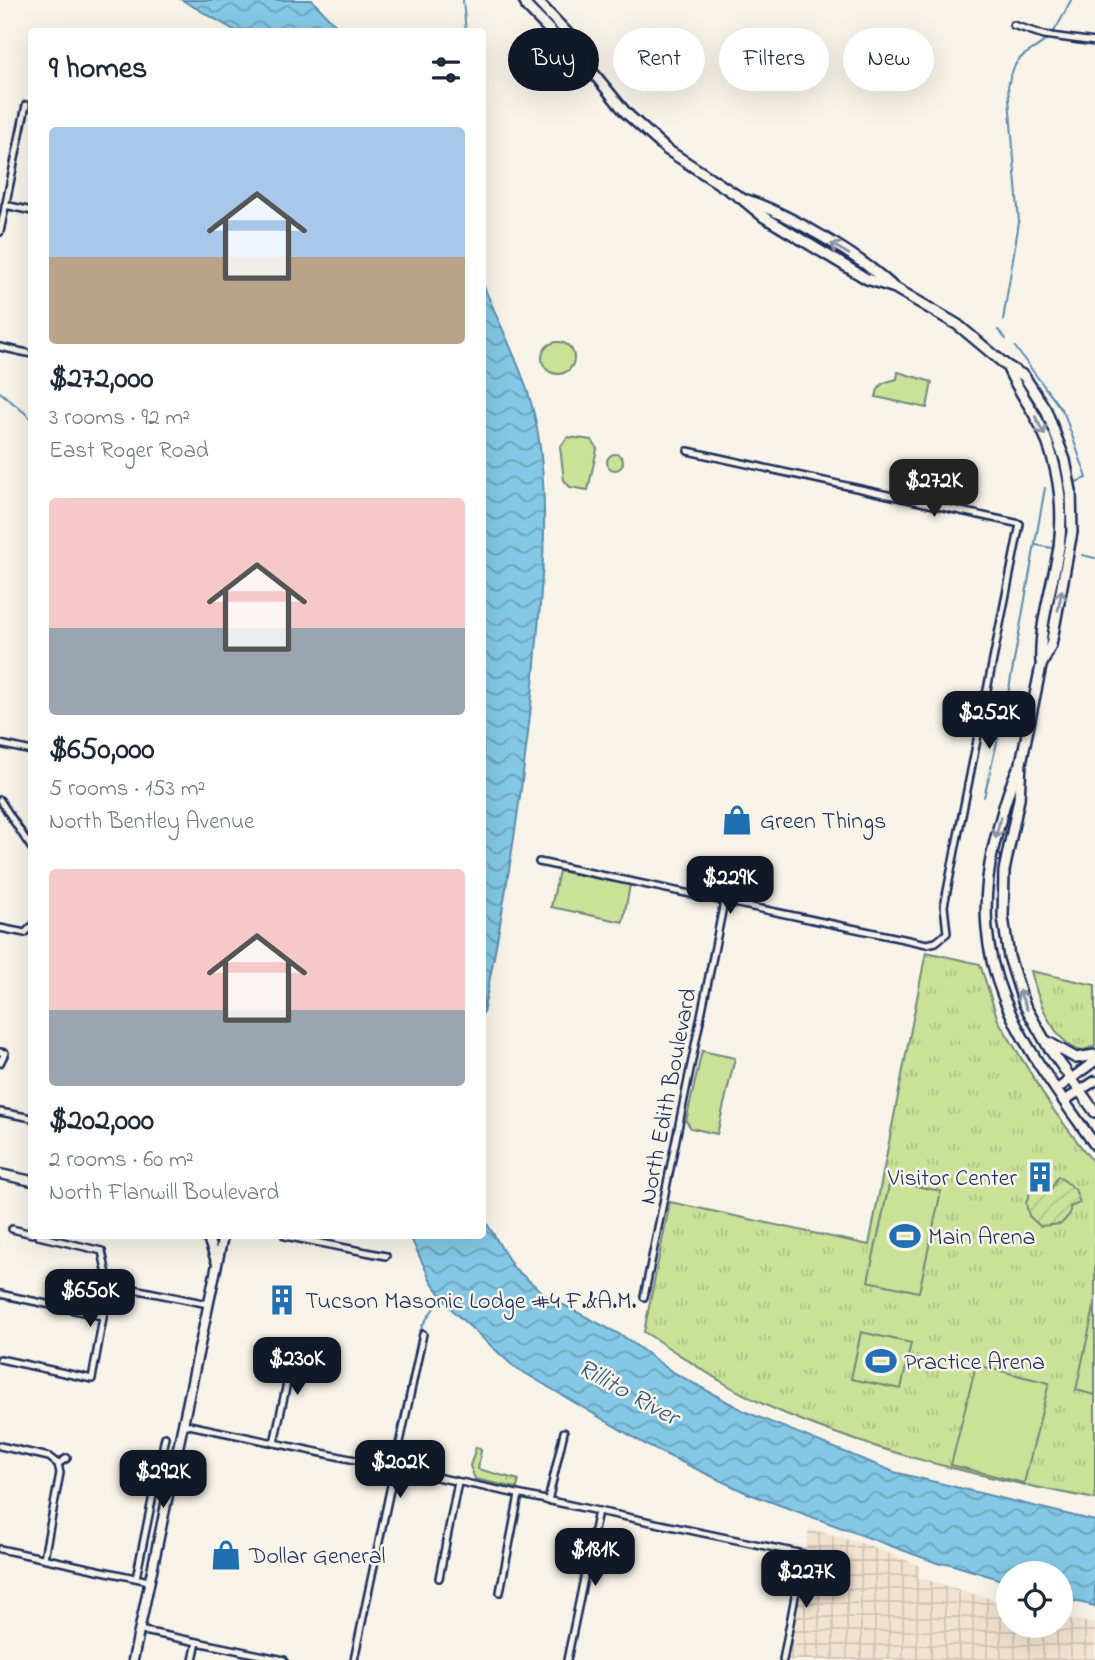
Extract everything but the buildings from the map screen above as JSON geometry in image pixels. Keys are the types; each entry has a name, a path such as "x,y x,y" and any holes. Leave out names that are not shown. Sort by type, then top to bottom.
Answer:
{"main road":[{"path":"524,0 549,28"},
{"path":"536,0 563,28"},
{"path":"599,80 649,136 741,198 770,208 875,270 895,288 958,325 1007,366 1024,376 1046,410 1061,445 1071,491 1072,521 1069,556 1051,645 1041,666 1020,763 1019,799 1004,871 1003,917 1017,985 1044,1040 1095,1112"},
{"path":"1020,763 1006,795 990,864 986,896 987,937 992,969 1024,1044 1095,1145"},
{"path":"1044,1040 1076,1058 1095,1055"},
{"path":"1056,1090 1095,1061"},
{"path":"1064,1101 1095,1081"},
{"path":"0,1174 28,1180"},
{"path":"205,1239 217,1264"},
{"path":"133,1660 222,1239"}],"street":[{"path":"1013,25 1044,35 1095,42"},
{"path":"0,232 26,105"},
{"path":"5,205 28,210"},
{"path":"0,347 28,353"},
{"path":"539,862 927,944 936,942 947,933 944,906 1020,524 688,451"},
{"path":"983,712 1029,722"},
{"path":"0,744 28,750"},
{"path":"0,800 28,833"},
{"name":"North Edith Boulevard","path":"645,1297 724,902"},
{"path":"0,928 25,933 28,930"},
{"path":"0,1052 5,1053 0,1063"},
{"path":"0,1112 28,1117"},
{"path":"12,1229 28,1233"},
{"path":"0,1359 92,1379 109,1284 102,1251 51,1239"},
{"path":"300,1239 386,1256"},
{"path":"109,1284 208,1304"},
{"path":"0,1294 102,1316"},
{"path":"354,1660 423,1334"},
{"path":"274,1443 295,1346"},
{"path":"184,1424 803,1554 783,1660"},
{"path":"548,1501 564,1432"},
{"path":"136,1578 165,1437"},
{"path":"0,1447 49,1457 58,1464 60,1473 44,1558"},
{"path":"58,1464 67,1458"},
{"path":"439,1578 458,1482"},
{"path":"500,1592 519,1495"},
{"path":"567,1660 598,1511"},
{"path":"0,1549 149,1581"},
{"path":"139,1630 284,1660"},
{"path":"193,1660 197,1642"}],"shaded area":[{"path":"809,1529 868,1545 920,1566 918,1577 996,1600 996,1638 1073,1638 1073,1619 1095,1624 1095,1660 787,1660"}],"green space":[{"path":"558,342 569,347 574,358 569,369 558,374 547,369 542,358 547,347"},
{"path":"898,372 932,382 927,408 876,397 881,385 897,379"},
{"path":"568,437 592,440 597,449 588,490 570,487 564,480 560,447"},
{"path":"612,454 618,454 623,462 621,468 612,470 607,465 607,459"},
{"path":"559,871 630,885 623,922 551,907"},
{"path":"926,952 980,964 998,1020 1052,1108 1095,1165 1095,1499 926,1461 803,1421 748,1396 644,1332 670,1202 869,1245"},
{"path":"1031,971 1095,985 1095,1046 1081,1051 1071,1046 1054,1029 1037,994"},
{"path":"702,1051 735,1058 717,1134 691,1128 686,1121"},
{"path":"1058,1176 1075,1189 1080,1203 1070,1207 1070,1214 1061,1224 1040,1226 1029,1216 1026,1203 1031,1190 1041,1192 1051,1189"},
{"name":"Main Arena","path":"890,1181 941,1191 919,1292 868,1281"},
{"path":"1095,1303 1095,1395 1076,1390"},
{"name":"Practice Arena","path":"861,1332 911,1343 901,1389 851,1379"},
{"path":"976,1365 1049,1383 1024,1483 951,1465"},
{"path":"476,1447 481,1450 478,1469 519,1480 517,1488 475,1479 470,1466"}],"water":[{"path":"182,0 312,0 338,28 231,28"},
{"path":"486,291 529,395 538,434 544,511 533,687 501,921 486,998"},
{"name":"Rillito River","path":"486,1222 513,1267 548,1297 623,1336 671,1371 746,1412 894,1472 1095,1521 1095,1606 1073,1601 1073,1561 996,1561 996,1578 947,1563 940,1564 747,1493 650,1447 513,1366 454,1312 431,1281 411,1239 486,1239"}],"waterway":[{"path":"463,0 466,28"},
{"path":"1003,320 1019,222 1008,86 1020,58 1051,35 1071,0"},
{"path":"998,330 1006,339"},
{"path":"1015,347 1064,413 1087,478 1076,482"},
{"path":"0,392 28,416"},
{"path":"1005,711 1045,488"},
{"path":"1036,545 1052,548"},
{"path":"1082,555 1095,558"},
{"path":"984,797 1002,722"},
{"path":"393,1451 422,1326 443,1294"}],"place":[{"name":"Green Things","path":"737,820"},
{"name":"Visitor Center","path":"1040,1177"},
{"name":"Main Arena","path":"905,1236"},
{"name":"Tucson Masonic Lodge #4 F.&A.M.","path":"282,1300"},
{"name":"Practice Arena","path":"881,1361"},
{"name":"Dollar General","path":"226,1555"}]}
